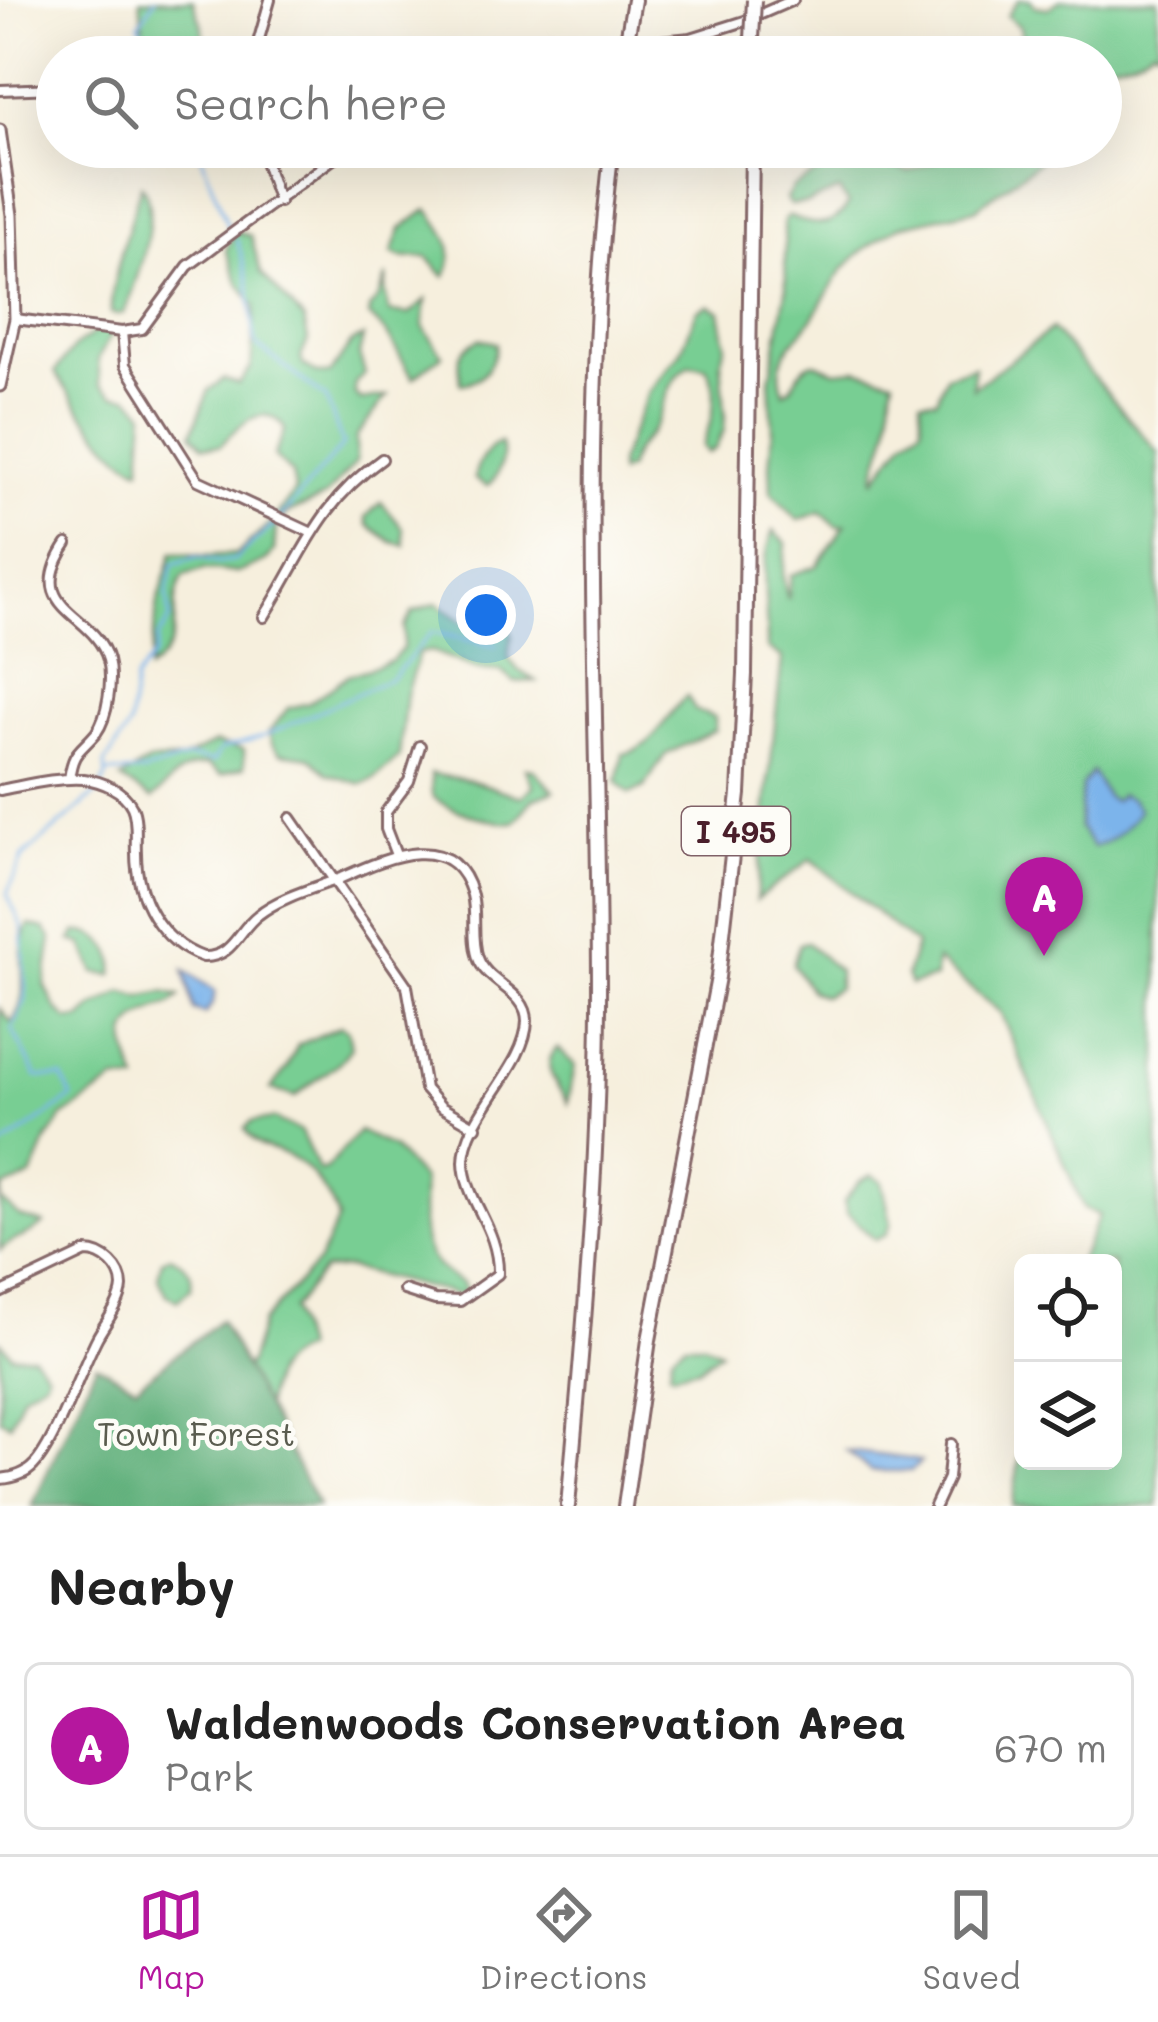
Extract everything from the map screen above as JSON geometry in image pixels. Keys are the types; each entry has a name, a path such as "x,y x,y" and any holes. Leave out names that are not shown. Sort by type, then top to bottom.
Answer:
{"highway":[{"path":"628,36 634,0"},
{"path":"752,36 754,0"},
{"path":"568,1506 594,1212 598,1110 592,442 594,343 610,168"},
{"name":"I 495","path":"626,1506 649,1340 718,977 740,794 746,674 752,168"}],"main road":[{"path":"0,130 13,214 15,319 0,386"}],"street":[{"path":"260,36 270,0"},
{"path":"698,36 745,22 793,0"},
{"path":"0,90 36,89"},
{"path":"267,168 279,202"},
{"path":"15,319 122,332 145,326 188,266 323,168"},
{"path":"0,213 13,214"},
{"path":"122,332 125,365 198,480 310,532"},
{"path":"264,616 310,532 350,486 382,459"},
{"path":"67,544 54,566 57,599 102,647 110,668 100,728 74,755 70,779"},
{"path":"396,855 386,829 386,812 410,781 420,746"},
{"path":"0,790 70,779 103,784 120,793 133,809 137,878 146,906 165,931 196,955 213,957 225,952 263,911 396,855 430,854 459,872 472,898 478,958 489,975 516,996 526,1014 524,1033 466,1150 465,1170 498,1249 498,1274 460,1301 435,1300 404,1290"},
{"path":"291,818 411,994 425,1089 441,1107 476,1126"},
{"path":"0,1293 86,1252 95,1252 116,1267 122,1280 121,1297 83,1364 44,1452 32,1468 0,1479"},
{"path":"935,1506 947,1482 950,1444"}],"green space":[{"path":"140,0 193,0 203,36 145,36"},
{"path":"1018,0 1048,8 1061,0 1158,0 1158,49 1152,47 1122,60 1122,36 1022,36 1020,27 1007,16"},
{"path":"827,168 908,172 918,168 1030,168 975,209 900,226 867,247 839,275 785,354 780,371 784,392 814,362 835,371 856,369 894,379 889,424 874,481 906,438 922,426 921,400 937,399 946,375 974,366 973,388 1052,329 1158,452 1158,1506 1012,1506 1018,1470 1122,1470 1122,1254 1083,1254 1099,1215 1084,1209 1000,1012 936,960 935,978 910,985 906,976 916,945 811,859 756,900 782,658 767,648 769,543 774,531 786,543 783,577 788,600 791,575 817,566 845,525 837,526 821,512 798,520 771,492 770,380 786,291 784,220 788,216 829,222 848,204 839,190 808,203 790,205 786,199 793,187"},
{"path":"141,185 149,212 145,248 124,313 116,315 111,313 114,286"},
{"path":"428,209 451,249 445,277 427,257 402,258 392,253 401,229"},
{"path":"235,231 251,236 261,273 304,320 308,340 303,365 318,374 330,374 352,342 363,337 359,355 365,374 355,383 355,395 361,400 387,396 356,437 356,462 325,497 288,513 276,527 274,551 266,561 238,573 204,569 184,575 169,648 149,670 158,601 173,552 237,554 272,522 295,491 292,474 274,456 285,429 277,420 268,416 251,419 220,446 203,446 192,433 209,390 223,379 239,384 251,368 255,306 238,282 226,250"},
{"path":"387,275 389,312 410,314 426,300 423,326 442,355 413,378 387,334 369,316"},
{"path":"708,305 720,311 726,345 721,361 724,430 715,449 707,453 702,446 713,406 711,376 706,367 690,365 672,385 655,426 628,469 619,474 619,462 649,391 681,351 697,311"},
{"path":"103,327 112,333 98,359 100,384 114,395 130,397 145,412 141,468 105,440 55,372 75,346"},
{"path":"479,339 496,343 493,358 481,375 461,384 460,357"},
{"path":"500,442 500,466 487,486 475,479 477,469"},
{"path":"381,502 403,528 405,545 368,525 366,517"},
{"path":"437,603 480,629 506,618 512,635 508,657 536,681 514,682 501,671 476,669 432,651 419,653 406,694 399,757 373,780 361,784 328,774 310,757 280,753 269,732 288,708 309,703 347,676 392,661 403,648 404,627 413,612"},
{"path":"687,696 695,710 715,718 715,730 665,755 644,787 630,794 617,782 623,754 652,738"},
{"path":"215,743 244,750 244,767 221,775 207,765 187,769 152,799 121,779 150,761 180,760"},
{"path":"525,768 533,769 554,791 533,799 514,822 470,815 432,795 431,774 473,781 521,797 533,786"},
{"path":"29,925 45,929 52,939 45,985 68,1020 81,1019 123,992 139,997 164,992 180,996 142,1016 128,1031 127,1049 138,1082 116,1081 63,1117 31,1177 3,1188 1,1200 20,1217 44,1224 0,1250 0,1008 11,1022 18,1011 22,949"},
{"path":"84,932 109,947 113,975 95,973 83,945 71,940"},
{"path":"806,942 838,971 838,988 823,996 811,991 793,965 799,944"},
{"path":"341,1026 348,1031 351,1047 339,1062 295,1097 271,1089 298,1045"},
{"path":"557,1048 575,1065 568,1103 550,1069"},
{"path":"274,1119 301,1132 319,1171 359,1131 393,1148 422,1180 428,1252 465,1291 457,1295 348,1268 323,1270 292,1309 303,1350 274,1373 265,1410 239,1371 249,1363 262,1322 318,1262 338,1219 307,1169 261,1145 245,1129 251,1122"},
{"path":"872,1175 882,1181 891,1223 886,1235 875,1240 847,1213 844,1201 860,1181"},
{"path":"170,1256 184,1264 191,1276 191,1288 178,1300 167,1295 158,1277 162,1260"},
{"name":"Town Forest","path":"220,1320 318,1506 32,1506 96,1364 136,1386"},
{"path":"0,1341 12,1355 33,1355 47,1372 45,1379 23,1393 10,1424 0,1419"},
{"path":"685,1343 703,1343 720,1351 698,1368 672,1373 672,1354"}],"water":[{"path":"1092,772 1107,798 1132,799 1139,810 1119,833 1093,847 1079,828 1082,785"},
{"path":"184,970 215,991 205,1014 194,1010"},
{"path":"847,1451 921,1462 911,1471 870,1471"}],"waterway":[{"path":"145,36 139,24 155,0"},
{"path":"206,168 228,227"},
{"path":"0,1148 72,1098 62,1077 37,1077 12,1029 26,999 22,927 7,894 23,857 99,791 106,777 105,764 129,727 135,680 155,654 170,619 167,593 173,564 197,557 234,560 274,525 343,445 326,398 255,344 248,278 237,240"},
{"path":"107,773 145,772 190,757 213,762 221,749 262,737 392,678 432,632 496,646"}],"place":[{"name":"Waldenwoods Conservation Area","path":"1044,956"}]}
